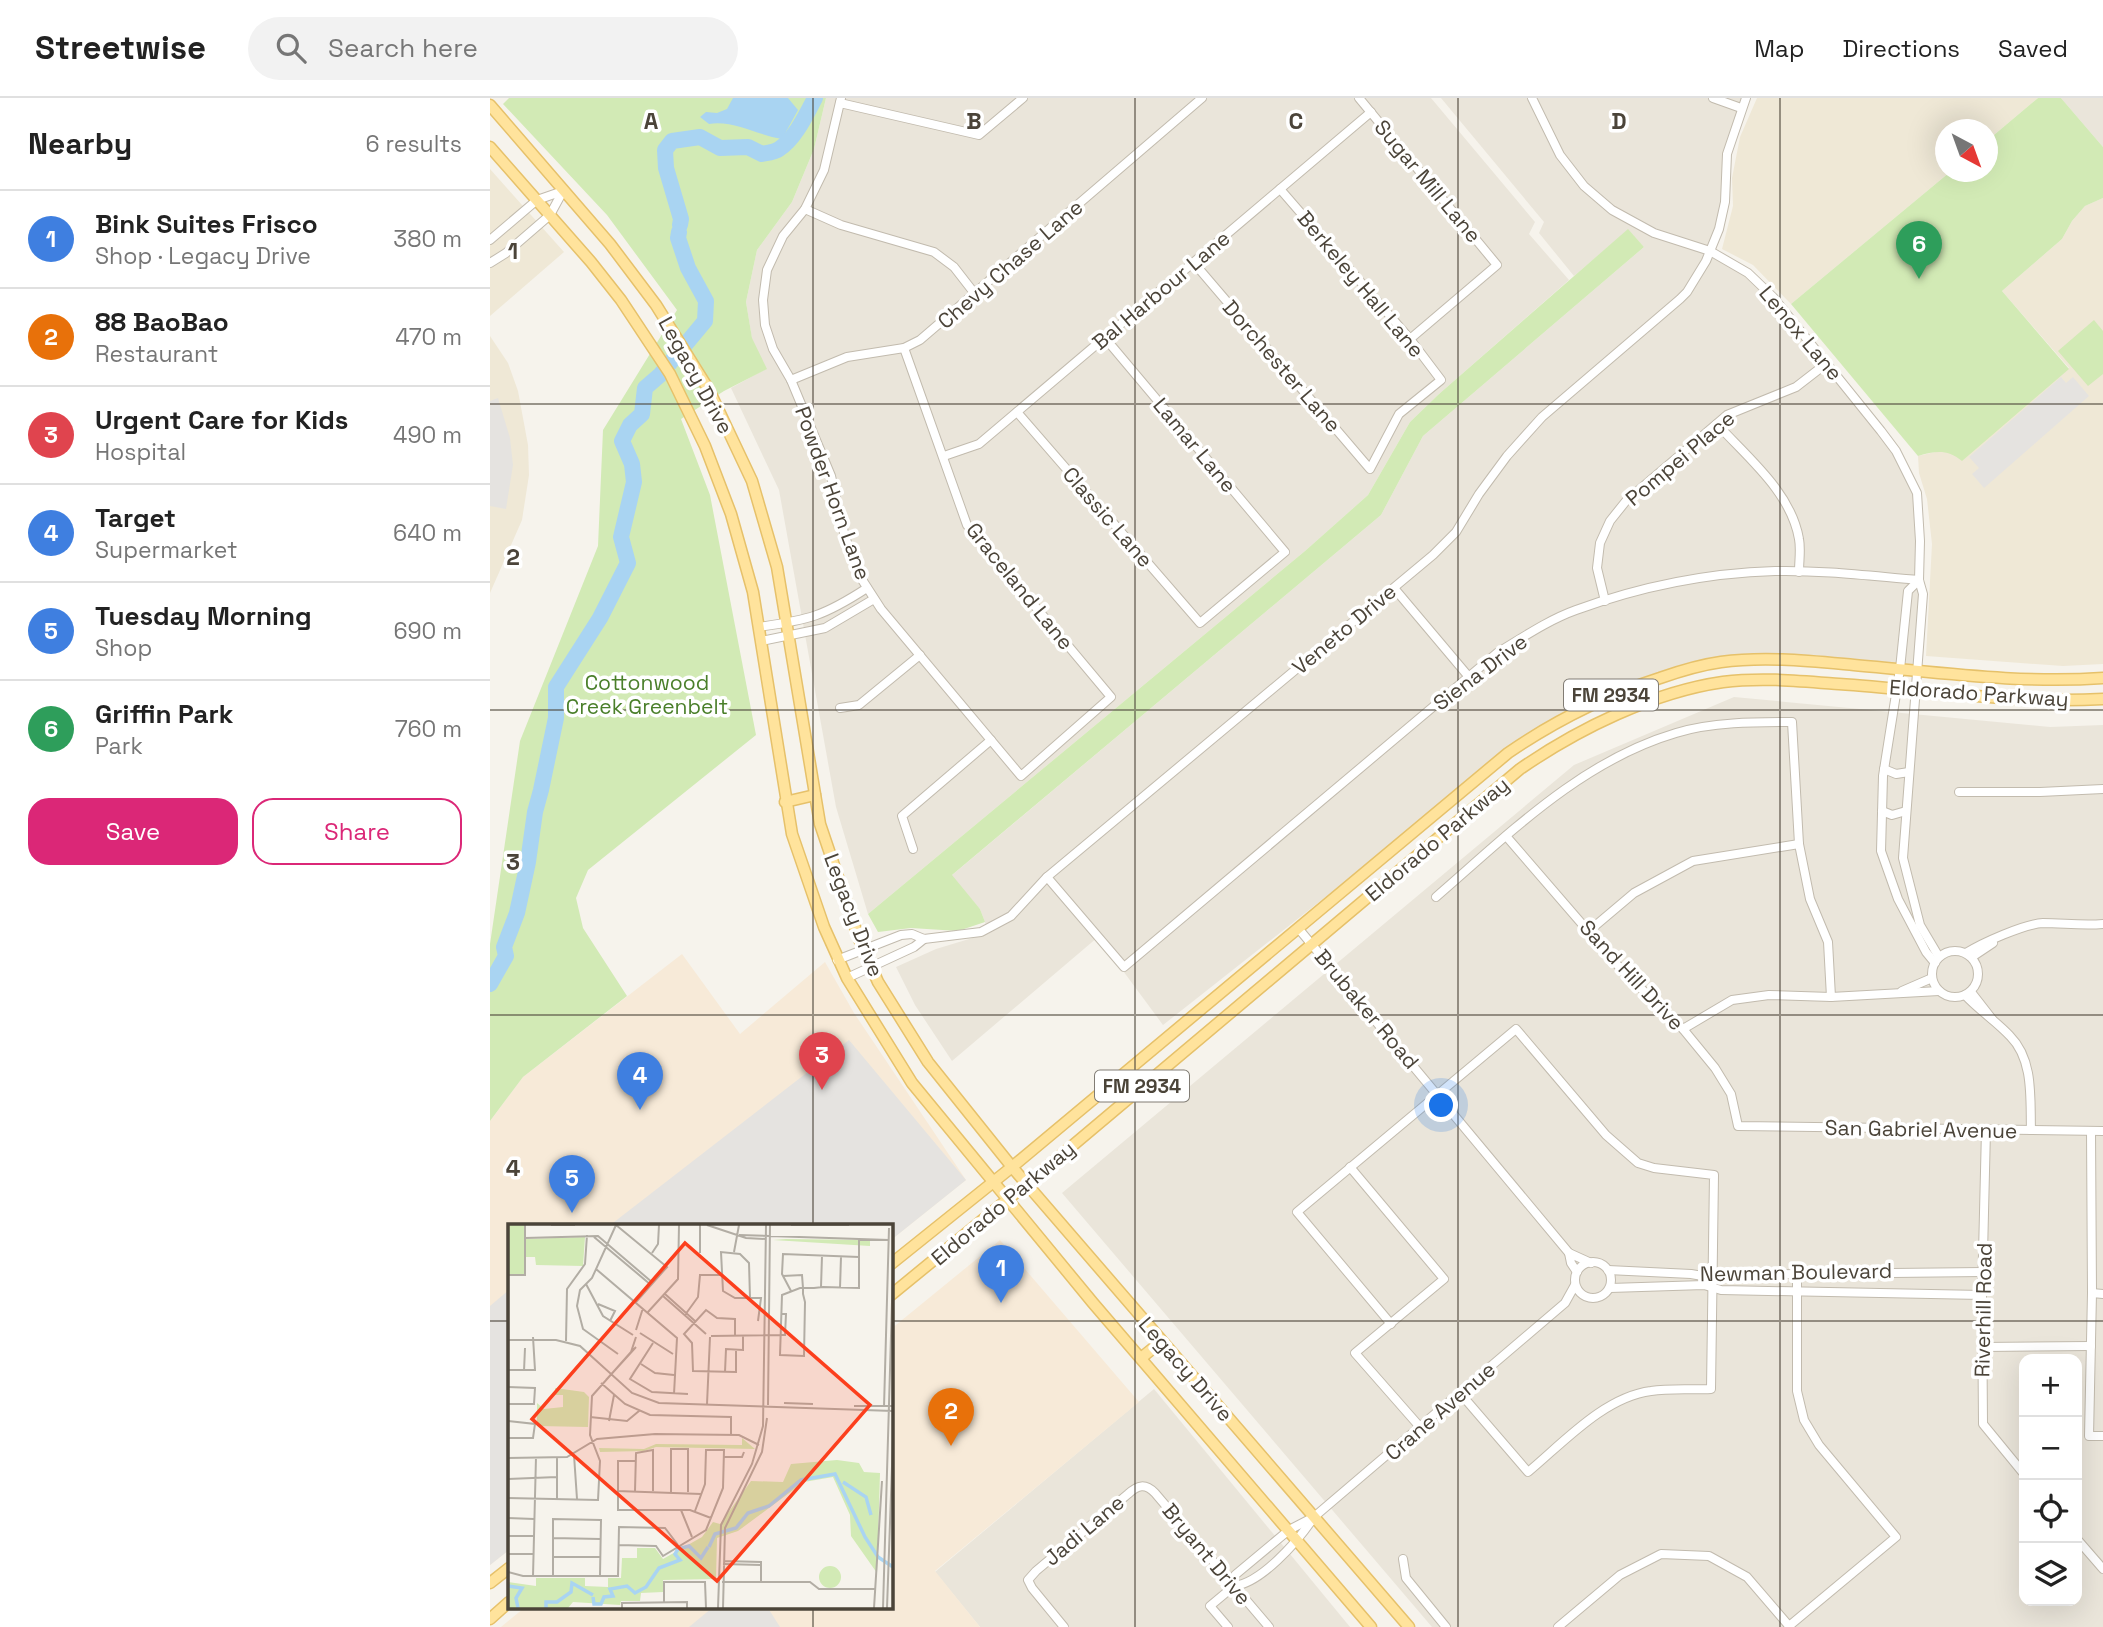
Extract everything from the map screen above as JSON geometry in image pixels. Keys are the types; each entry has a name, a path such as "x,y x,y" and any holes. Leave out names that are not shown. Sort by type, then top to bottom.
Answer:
{"main road":[{"name":"Legacy Drive","path":"490,105 643,286 676,334 709,390 752,481 777,567 820,824 871,967 928,1062 1026,1184 1409,1627"},
{"name":"Legacy Drive","path":"490,147 621,300 659,356 691,412 731,514 747,568 792,834 837,960 847,978 912,1083 1141,1359 1371,1627"},
{"name":"Eldorado Parkway","path":"892,1263 994,1182 1508,753 1543,729 1622,690 1694,666 1723,662 1797,660 2024,680 2103,678"},
{"name":"Eldorado Parkway","path":"892,1294 1520,769 1554,746 1629,709 1699,686 1725,682 1796,680 1991,699 2103,699"},
{"path":"785,802 815,795"},
{"path":"1141,1359 1162,1341"},
{"path":"490,1583 508,1568"},
{"path":"490,1619 508,1603"}],"street":[{"path":"840,100 979,135 1023,98"},
{"name":"Chevy Chase Lane","path":"791,380 847,356 904,348 932,332 1202,98"},
{"name":"Sugar Mill Lane","path":"1359,98 1497,265 1410,339"},
{"name":"Lenox Lane","path":"1532,98 1560,155 1584,186 1612,210 1654,233 1710,251 1748,273 1773,297 1896,451 1917,493 1919,580 1923,594 1903,858 1920,925 1937,960"},
{"path":"1713,98 1741,108"},
{"name":"Veneto Drive","path":"837,960 901,935 912,934 924,939 981,932 1011,916 1047,877 1433,555 1456,532 1507,456 1542,417 1687,292 1719,229 1725,202 1727,154 1746,98"},
{"name":"Powder Horn Lane","path":"840,100 824,170 805,209 783,236 767,270 763,300 765,325 773,349 791,380 831,476 845,537 861,578 874,599 1021,776"},
{"name":"Bal Harbour Lane","path":"944,456 979,444 1371,113"},
{"name":"Berkeley Hall Lane","path":"1280,189 1410,339 1441,380"},
{"path":"490,240 537,200 563,191"},
{"path":"490,262 506,253 550,215 563,191"},
{"path":"805,209 841,225 934,252 954,267 975,294"},
{"name":"Dorchester Lane","path":"1194,262 1370,469 1399,414 1441,380"},
{"name":"Lamar Lane","path":"1105,338 1285,552 1200,623"},
{"name":"Graceland Lane","path":"904,348 967,525 1111,697 1021,776"},
{"name":"Pompei Place","path":"1605,601 1597,568 1600,543 1610,522 1626,501 1717,424 1740,408 1796,387 1827,363"},
{"name":"Classic Lane","path":"1017,412 1200,623"},
{"path":"1717,424 1778,492 1790,511 1800,540 1799,572"},
{"name":"Siena Drive","path":"1047,877 1124,967 1497,653 1536,629 1575,610 1647,589 1705,577 1775,571 1919,580"},
{"name":"Lenox Lane","path":"1919,580 1908,592 1900,669 1884,769 1881,851 1898,899 1926,952 1937,960"},
{"path":"758,627 802,621 825,613 867,588"},
{"path":"1394,588 1469,677"},
{"path":"761,641 825,628 874,599"},
{"path":"841,708 859,705 920,655"},
{"path":"1436,897 1577,779 1626,752 1677,732 1745,722 1792,722 1799,844 1811,899 1828,942 1831,997"},
{"path":"913,849 902,816 991,740"},
{"path":"1884,769 1896,774 1909,772"},
{"path":"1959,792 2103,789"},
{"path":"1882,811 1892,815 1906,811"},
{"name":"Sand Hill Drive","path":"1506,836 1620,968 1683,1029 1715,1068 1731,1094 1738,1126"},
{"path":"1589,931 1634,893 1693,861 1799,844"},
{"path":"1969,955 2001,937 2040,923 2085,926 2103,924"},
{"name":"Brubaker Road","path":"1298,928 1569,1253 1591,1263"},
{"name":"Veneto Drive","path":"847,978 914,947 924,939"},
{"path":"1683,1029 1732,1000 1769,995 1831,997 1939,991 1951,997 1968,993 1979,979 1977,964 1969,955 1952,951 1937,960 1932,978 1939,991"},
{"path":"1896,993 1932,978"},
{"path":"1968,993 1994,1022 2012,1037 2026,1064 2030,1088 2031,1130"},
{"path":"1391,1324 1297,1212 1516,1030 1606,1135 1638,1163 1654,1168 1714,1175 1711,1390 1652,1390 1626,1397 1601,1411 1528,1472 1461,1393"},
{"name":"San Gabriel Avenue","path":"1738,1126 2103,1130"},
{"name":"Riverhill Road","path":"1986,1130 1982,1295 1983,1424 2019,1468"},
{"path":"2091,1130 2089,1436 2103,1436"},
{"path":"1350,1167 1444,1279 1355,1353 1420,1427"},
{"name":"Brubaker Road","path":"1569,1253 1577,1272"},
{"path":"1591,1263 1602,1265 1608,1270 1611,1274 1610,1289 1601,1296 1586,1297 1576,1285 1577,1272 1591,1263"},
{"name":"Newman Boulevard","path":"1608,1270 1691,1273 1714,1282 1721,1290 1982,1295"},
{"name":"Newman Boulevard","path":"1714,1282 1719,1275 1983,1272"},
{"path":"2092,1273 2103,1273"},
{"path":"1558,1627 1620,1574 1661,1554 1709,1556 1747,1577 1790,1626 1896,1537 1819,1445 1804,1420 1797,1391 1797,1274"},
{"name":"Newman Boulevard","path":"1610,1289 1714,1282"},
{"name":"Crane Avenue","path":"1314,1517 1298,1541 1247,1584 1234,1586 1235,1575 1289,1530 1314,1517 1461,1393 1565,1303 1576,1285"},
{"path":"2092,1293 2103,1294"},
{"name":"Crane Avenue","path":"1565,1303 1586,1297"},
{"path":"1982,1347 2091,1346"},
{"name":"Jadi Lane","path":"1064,1627 1028,1580 1035,1571 1136,1487 1143,1486"},
{"name":"Bryant Drive","path":"1143,1486 1149,1487 1155,1493 1269,1627"},
{"path":"2080,1543 2103,1569"},
{"path":"1403,1559 1406,1578 1447,1627"},
{"path":"1228,1627 1210,1606 1234,1586"}],"shaded area":[{"path":"826,98 1431,98 1535,222 1529,234 1569,280 1410,422 1368,495 1305,551 868,914 836,807 779,490 731,388 766,369 752,339 746,302 757,250 792,202 814,149"},
{"path":"1441,98 1746,98 1727,154 1725,202 1710,251 1748,273 1896,451 1917,493 1923,594 1917,670 1796,660 1694,666 1622,690 1508,753 1163,1025 1098,937 952,1061 915,1005 896,967 936,949 989,933 980,909 951,876 1381,515 1423,436 1644,247 1628,230 1574,276 1539,233 1544,222"},
{"path":"1757,98 2038,98 1998,132 1998,119 1935,119 1935,182 1938,182 1791,304 1753,265 1722,249 1733,206 1732,178 1740,137"},
{"path":"2061,98 2103,98 2103,147"},
{"path":"490,169 564,252 490,316"},
{"path":"2103,198 2103,664 2063,666 1926,656 1932,544 1927,499 1919,473 1918,456 1939,451 1952,453 2069,368 2002,291 2062,239 2085,206"},
{"path":"490,336 508,363 518,391 528,445 529,475 522,520 490,593"},
{"path":"2061,377 2066,383 2073,377 2089,396 1984,488 1972,474 1979,468 1969,457"},
{"path":"498,398 510,438 513,465 506,509 490,506 490,401"},
{"path":"1734,697 2050,727 2103,725 2103,1627 1432,1627 1062,1193 1574,765"},
{"path":"682,954 740,1034 825,962 854,1013 966,1180 892,1239 892,1224 508,1224 508,1551 490,1565 490,1121 523,1077"},
{"path":"849,1040 966,1180 892,1239 892,1224 612,1224"},
{"path":"1000,1240 1139,1402 935,1571 980,1627 501,1627 522,1610 892,1610 892,1328"},
{"path":"508,1291 508,1551 490,1565 490,1306"},
{"path":"1154,1389 1350,1627 980,1627 935,1572"},
{"path":"710,1610 769,1610 780,1627 689,1627"}],"green space":[{"name":"Cottonwood Creek Greenbelt","path":"509,98 826,98 814,149 792,202 757,250 746,302 752,338 767,369 724,391 681,419 710,495 756,735 588,870 576,898 583,928 627,996 523,1077 490,1121 490,944 520,741 598,546 603,430 677,310 607,215 503,104"},
{"path":"2038,98 2061,98 2103,147 2103,198 2085,206 2062,239 2002,291 2069,369 1962,461 1951,454 1941,452 1918,456 1791,304 1938,182 1998,182 1998,132"},
{"path":"1628,229 1644,247 1423,436 1381,515 952,875 980,909 985,922 958,931 911,928 878,932 868,914 1305,551 1368,495 1410,422"},
{"path":"2094,320 2103,331 2103,374 2088,386 2058,351"}],"water":[{"path":"733,98 788,98 798,110 782,139 727,124 709,124 700,117 706,112 717,113 727,109"}],"waterway":[{"path":"680,225 681,219 666,168 665,150 672,141 700,137 720,148 748,147 762,154 773,152 785,145 795,133 815,98"},
{"path":"490,984 506,956 504,947 517,913 535,812 556,718 556,687 600,618 628,563 621,537 634,482 632,464 622,441 630,425 642,414 645,388 660,375 705,321 706,301 688,268 678,238 679,232"}],"place":[{"name":"Griffin Park","path":"1919,279"},
{"name":"Urgent Care for Kids","path":"822,1090"},
{"name":"Target","path":"640,1110"},
{"name":"Tuesday Morning","path":"572,1213"},
{"name":"Bink Suites Frisco","path":"1001,1303"},
{"name":"88 BaoBao","path":"951,1446"}]}
